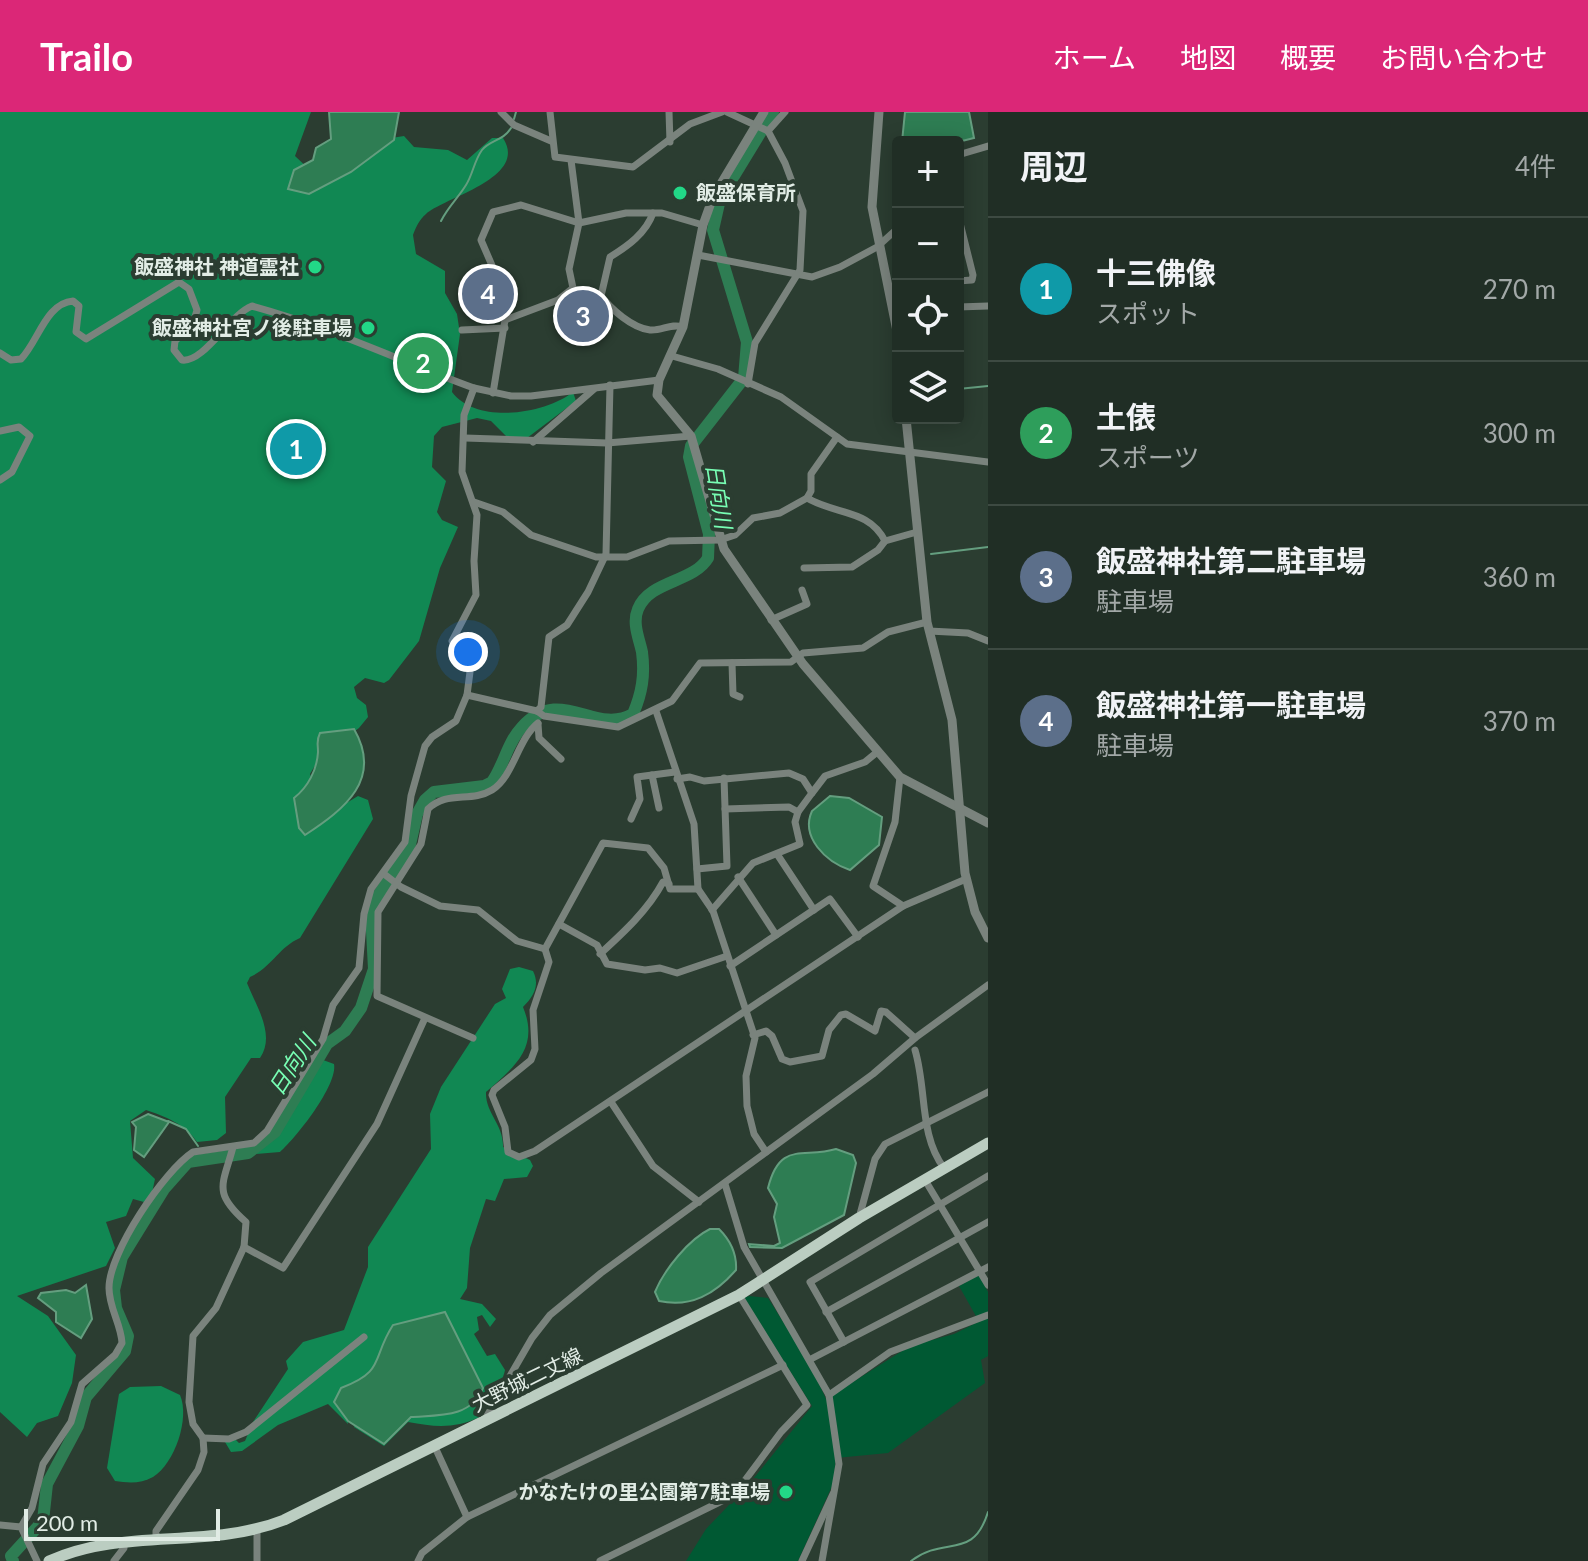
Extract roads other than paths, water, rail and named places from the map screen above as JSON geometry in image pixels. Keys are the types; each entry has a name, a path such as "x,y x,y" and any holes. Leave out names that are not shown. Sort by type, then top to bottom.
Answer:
{"main road":[{"name":"大野城二丈線","path":"49,1561 93,1545 226,1536 257,1530 739,1295 859,1218 988,1143"}],"street":[{"path":"501,112 514,125 551,141"},
{"path":"550,112 555,157 633,167 690,124 724,112 768,131 785,163 803,211 798,276 755,343 748,384"},
{"path":"669,112 670,142"},
{"path":"764,112 723,177 703,225 683,327 659,380 657,395 692,437 717,540 797,657 876,753 900,777 988,823"},
{"path":"768,131 785,112"},
{"path":"879,112 872,207 877,247 892,298"},
{"path":"964,153 988,146"},
{"path":"462,330 505,324 558,300 573,288 569,269 579,223 571,160"},
{"path":"493,393 505,324 497,277 481,240 493,212 521,205 579,223 626,213 653,213 703,225"},
{"path":"653,213 649,224 627,246 610,257 601,296 607,305 640,327 652,330 676,325 683,327"},
{"path":"698,255 798,276 826,274 877,247 892,233"},
{"path":"964,239 973,275 972,280 964,281"},
{"path":"0,353 11,360 21,359 51,314 65,301 73,301 79,306 76,332 86,339 179,282 189,289 197,310 193,324 175,341 174,350 182,360 197,357 235,317 252,306 322,326 426,372 493,393 531,396 659,380"},
{"path":"964,307 988,306"},
{"path":"672,356 781,397 847,444 988,462"},
{"path":"561,759 539,738 549,637 567,625 604,558 610,385"},
{"path":"533,442 597,387"},
{"path":"22,1530 32,1508 43,1464 71,1422 82,1384 115,1355 122,1343 109,1286 111,1269 128,1232 163,1180 184,1157 193,1152 254,1143 267,1131 323,1039 333,1005 359,968 367,901 405,842 411,796 425,746 432,737 456,721 467,695 470,672 452,641 476,595 474,561 477,515 462,472 464,415 474,388"},
{"path":"907,424 928,626 952,720 966,879 975,912 988,938"},
{"path":"0,431 19,427 30,436 12,472 0,480"},
{"path":"465,438 607,443 692,437"},
{"path":"474,502 503,512 531,535 604,558 627,557 669,541 717,540 735,535 753,518 780,513 807,498 811,491 811,474 837,437"},
{"path":"807,498 824,508 868,519 877,525 885,541"},
{"path":"804,568 852,567 878,550 885,541 917,532"},
{"path":"771,620 807,604 802,590"},
{"path":"467,695 540,717 618,727 672,701 700,663 791,662 803,653 863,648 888,632 928,626 968,633 988,641"},
{"path":"732,663 733,694 740,697"},
{"path":"656,711 694,824 698,889 712,910 753,1035 754,1052 746,1076 747,1106 754,1134 766,1152"},
{"path":"473,1038 377,996 378,912 421,844 428,809 437,800 478,795 499,784 521,740 540,717"},
{"path":"712,910 753,863 800,844 795,822 798,812 825,776 865,762 876,753"},
{"path":"631,819 640,799 635,780 652,775 724,778 789,773 803,779 812,793"},
{"path":"652,775 659,808"},
{"path":"900,777 895,822 873,886 903,906"},
{"path":"697,869 727,866 724,778"},
{"path":"725,809 789,807 798,812"},
{"path":"698,889 670,889 664,868 648,848 603,843 545,949 549,962 533,1010 535,1049 531,1060 492,1095 505,1127 508,1152 525,1156 746,1013 903,906 966,879"},
{"path":"777,854 814,910"},
{"path":"384,874 440,906 478,910 517,941 545,949"},
{"path":"738,877 776,935"},
{"path":"600,954 635,917 647,911 663,882 669,884"},
{"path":"730,966 833,900 858,937"},
{"path":"559,924 597,945 600,954 614,967 660,968 677,973 727,956"},
{"path":"484,1421 532,1338 550,1315 988,985"},
{"path":"753,1035 766,1031 772,1036 782,1059 790,1062 822,1056 829,1030 836,1019 846,1014 875,1031 881,1011 915,1038"},
{"path":"244,1247 283,1268 377,1124 425,1018"},
{"path":"915,1050 931,1149 944,1168"},
{"path":"859,1218 875,1159 885,1144 988,1092"},
{"path":"611,1102 653,1166 699,1202"},
{"path":"156,1540 156,1531 198,1470 204,1452 203,1438 193,1424 189,1402 193,1336 216,1308 244,1247 246,1222 227,1203 221,1189 233,1147"},
{"path":"844,1342 810,1282 988,1176"},
{"path":"925,1180 984,1269 988,1285"},
{"path":"725,1184 744,1247 829,1395 839,1459 822,1561"},
{"path":"826,1312 988,1222"},
{"path":"811,1359 984,1269"},
{"path":"600,1561 734,1495 766,1451 807,1405 739,1295"},
{"path":"829,1395 890,1352 988,1315"},
{"path":"203,1438 229,1439 246,1432 364,1337"},
{"path":"418,1561 422,1553 467,1517 783,1365"},
{"path":"434,1445 467,1517"},
{"path":"802,1561 834,1492"},
{"path":"0,1525 22,1530 37,1561"},
{"path":"257,1530 260,1541 257,1561"},
{"path":"114,1561 124,1548 124,1541"}],"waterway":[{"path":"514,119 516,112"},
{"name":"日向川","path":"13,1561 11,1556 43,1521 47,1484 78,1426 86,1397 125,1351 128,1336 116,1308 114,1290 122,1257 164,1189 188,1162 248,1153 275,1132 327,1044 345,1031 361,1008 374,969 371,912 375,900 409,849 417,814 425,800 434,792 484,786 492,782 517,733 536,715 550,710 605,719 619,719 633,714 643,676 636,625 638,609 652,592 692,572 708,558 709,534 689,457 691,446 744,378 747,342 713,230 720,199 773,112"},
{"path":"441,221 466,185 482,150 511,128"},
{"path":"964,388 988,386"},
{"path":"931,554 988,547"},
{"path":"168,1121 186,1129 198,1146"},
{"path":"911,1561 923,1553 957,1545 974,1537 988,1512"}],"place":[{"name":"飯盛保育所","path":"680,193"},
{"name":"飯盛神社 神道霊社","path":"315,267"},
{"name":"飯盛神社第一駐車場","path":"488,294"},
{"name":"飯盛神社第二駐車場","path":"583,316"},
{"name":"飯盛神社宮ノ後駐車場","path":"368,328"},
{"name":"土俵","path":"423,363"},
{"name":"十三佛像","path":"296,449"},
{"name":"かなたけの里公園第7駐車場","path":"786,1492"}]}
